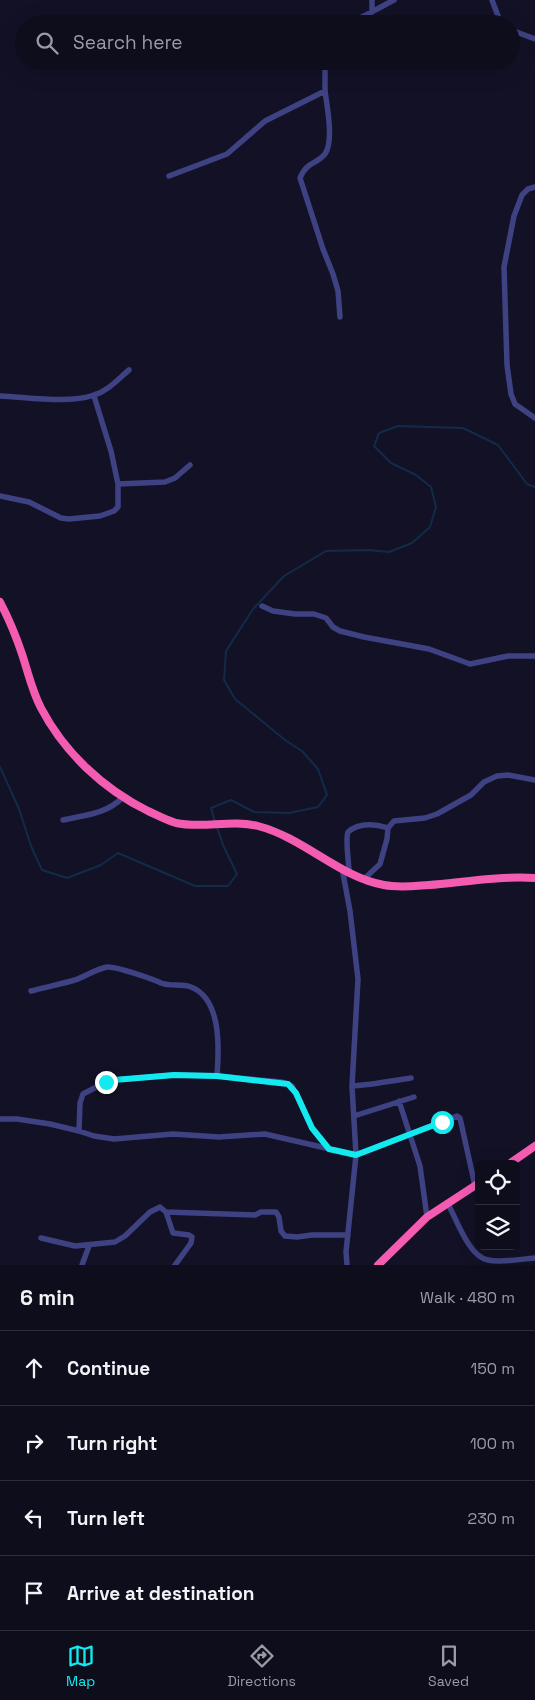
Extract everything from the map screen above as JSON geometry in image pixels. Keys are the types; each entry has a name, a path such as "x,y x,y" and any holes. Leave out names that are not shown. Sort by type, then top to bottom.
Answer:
{"highway":[{"path":"0,602 11,624 40,707 55,729 80,761 96,777 123,797 160,817 175,823 203,825 252,824 299,842 364,880 384,886 400,887 504,878 535,878"},
{"path":"515,1160 535,1146"},
{"path":"378,1265 427,1217 475,1185"}],"street":[{"path":"372,0 372,12"},
{"path":"366,15 394,0"},
{"path":"492,0 498,15"},
{"path":"520,33 535,39"},
{"path":"325,70 329,128 328,147 325,154 304,168 300,182 334,274 338,291 340,317"},
{"path":"169,176 227,154 265,121 325,91"},
{"path":"535,187 528,189 522,195 514,216 504,268 507,365 511,394 515,404 535,418"},
{"path":"0,396 63,399 94,396 106,389 129,370"},
{"path":"0,496 29,502 61,518 69,519 100,516 114,511 118,507 118,484 111,451 94,396"},
{"path":"118,484 165,482 175,478 190,465"},
{"path":"262,606 273,611 314,614 326,618 333,627 340,631 429,649 470,664 508,656 535,656"},
{"path":"364,880 380,864 388,828 392,823 398,820 428,817 437,814 474,793 484,782 497,776 508,775 535,780"},
{"path":"63,820 102,811 117,803 123,797"},
{"path":"347,1265 356,1155 352,1086 358,980 346,870 348,849 346,841 348,832 355,828 368,824 388,828"},
{"path":"31,990 76,979 110,966 166,984 181,984 195,988 204,996 216,1022 219,1039 217,1076"},
{"path":"79,1131 80,1103 83,1094 106,1082 174,1075 217,1076 282,1082 292,1086 312,1128 329,1149"},
{"path":"352,1086 372,1085 411,1078"},
{"path":"354,1116 414,1097"},
{"path":"398,1102 411,1135 422,1177 427,1217"},
{"path":"0,1119 25,1120 114,1139 173,1134 219,1137 259,1133 356,1155 459,1116 475,1176"},
{"path":"448,1204 471,1250 478,1257 494,1261 535,1258"},
{"path":"40,1238 75,1246 115,1242 120,1240 154,1209 160,1207 166,1212 173,1233 192,1237 192,1243 175,1265"},
{"path":"166,1212 255,1215 261,1212 276,1212 279,1217 281,1232 286,1236 297,1238 312,1235 348,1235"},
{"path":"82,1265 90,1246"}],"waterway":[{"path":"215,822 211,808 231,800 254,812 289,813 318,807 327,795 318,769 302,751 285,740 235,699 224,680 226,651 253,609 284,576 326,551 368,550 389,552 412,543 430,527 436,507 431,487 416,475 391,463 374,446 379,433 398,426 463,428 498,445 527,484 535,487"},
{"path":"0,767 19,809 31,846 42,870 67,878 101,865 118,853 195,886 228,886 237,874 223,845 217,827"}],"route":[{"path":"106,1082 174,1075 217,1076 282,1082 292,1086 312,1128 329,1149 354,1155 442,1122"}]}
